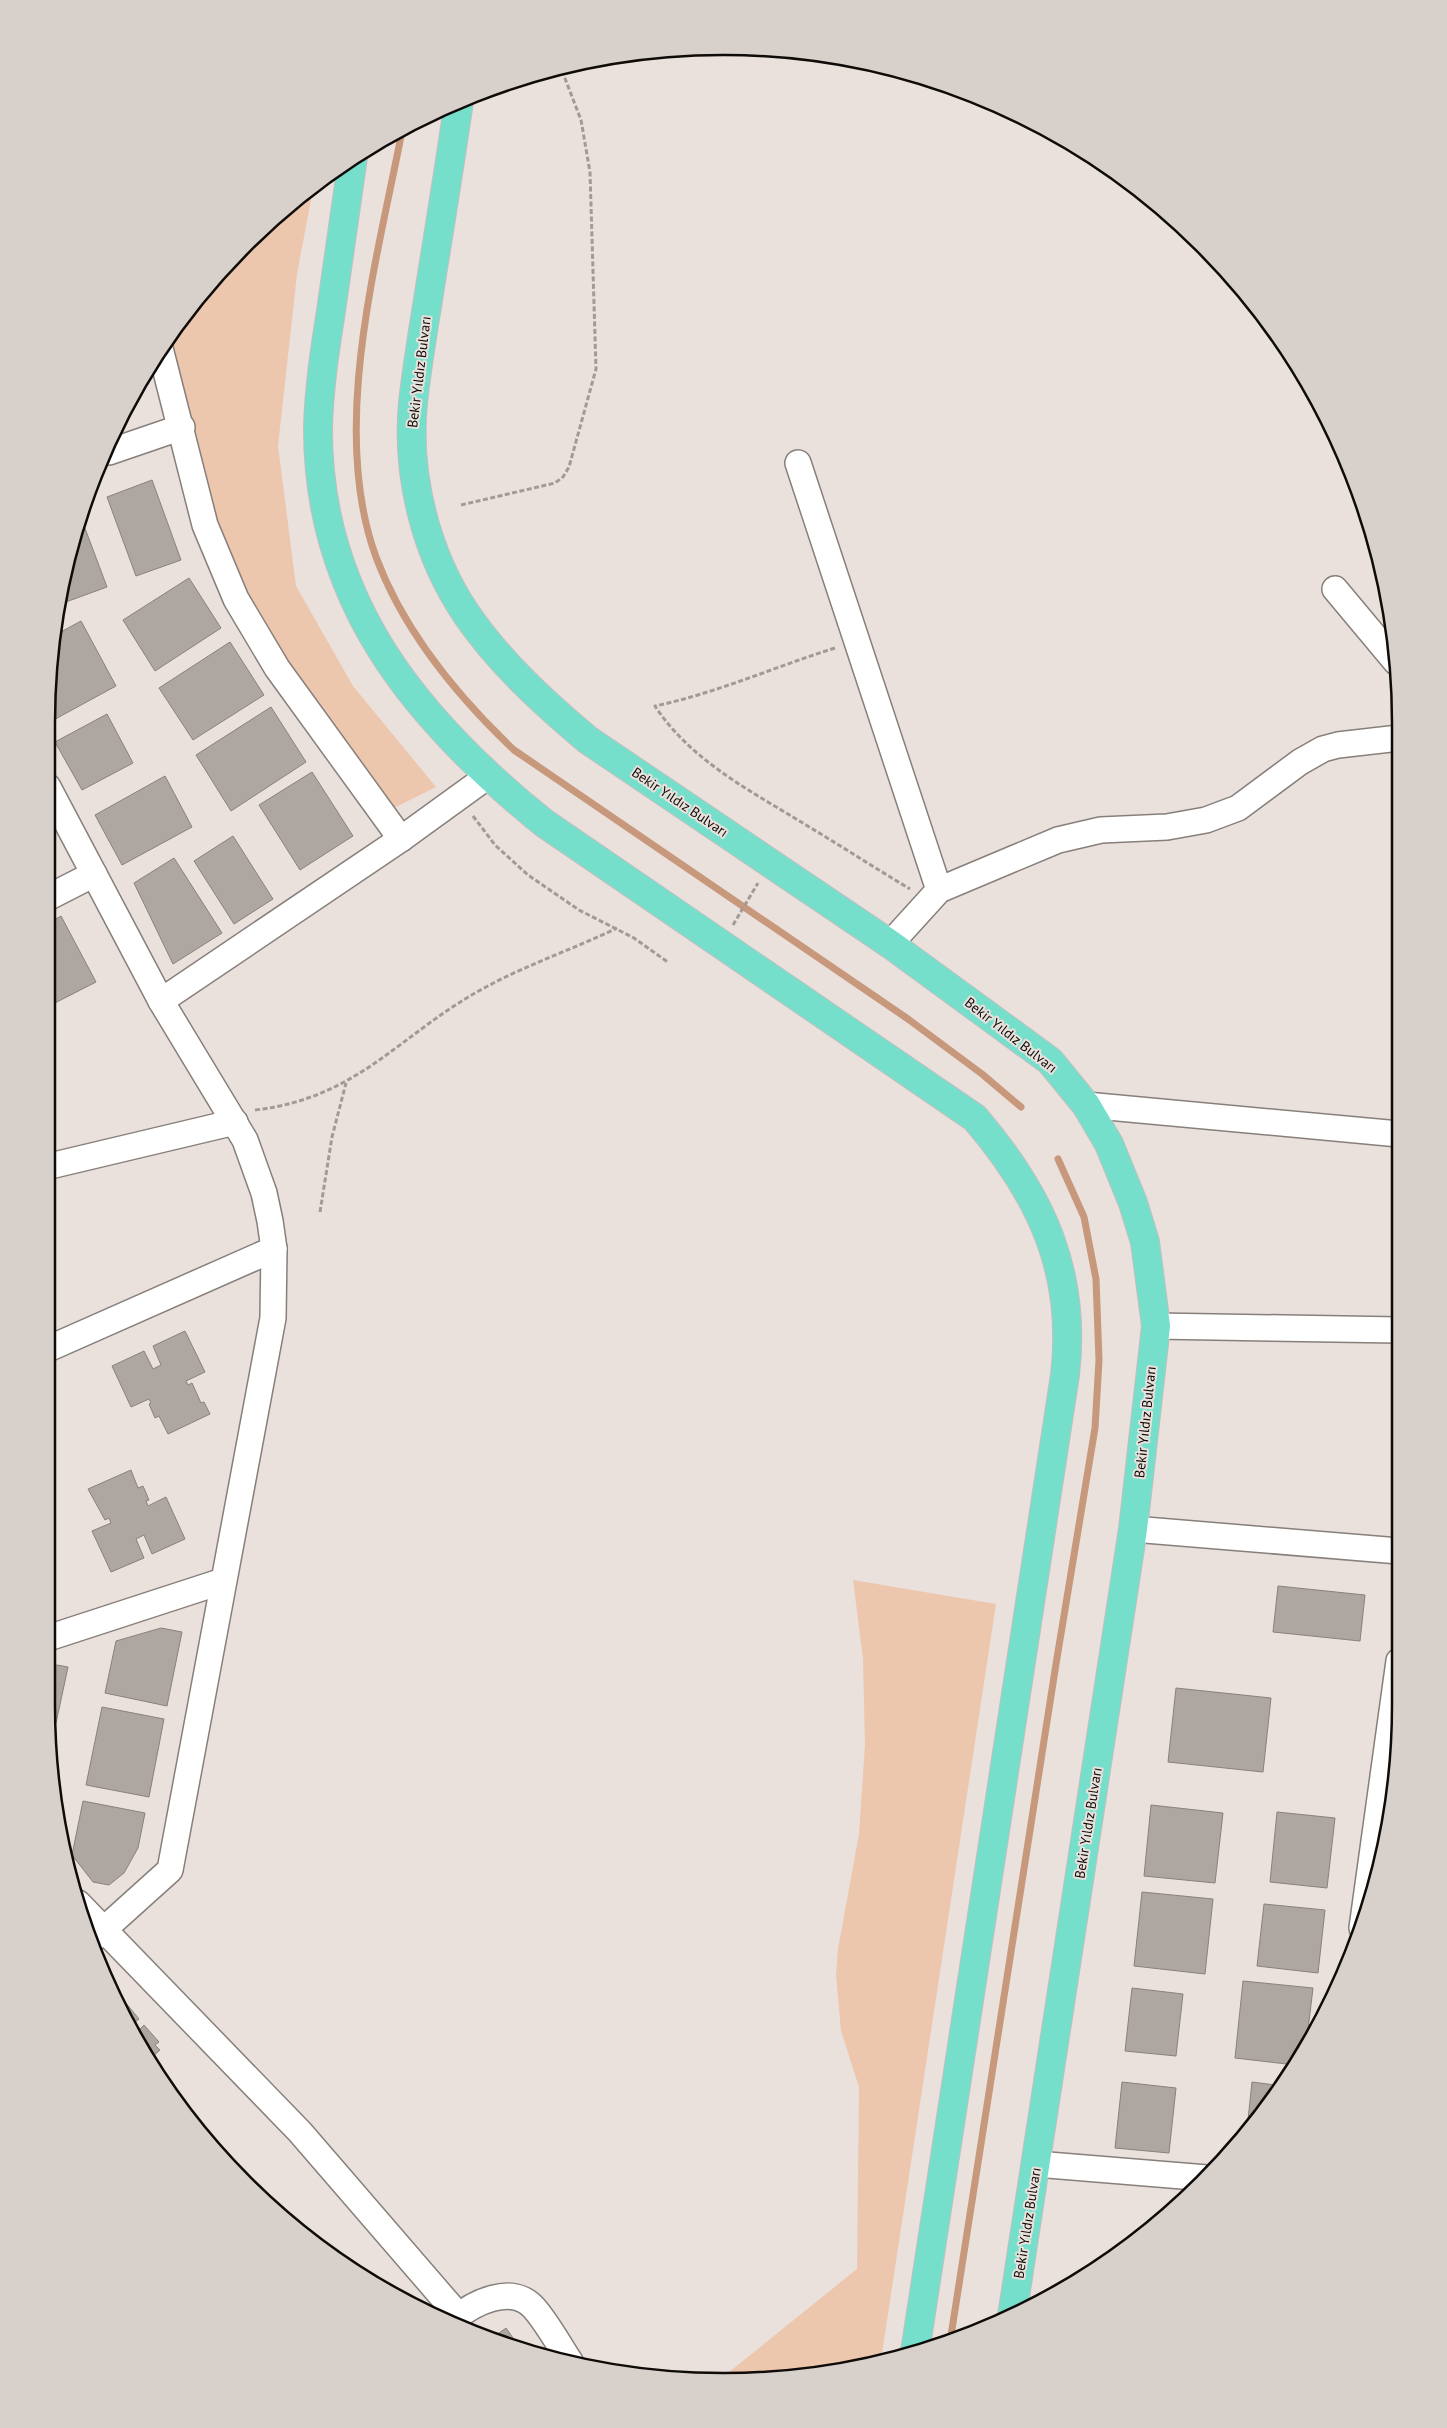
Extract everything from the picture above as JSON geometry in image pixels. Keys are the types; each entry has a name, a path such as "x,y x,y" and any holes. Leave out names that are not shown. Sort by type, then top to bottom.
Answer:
{"main road":[{"name":"Bekir Yıldız Bulvarı","path":"457,111 416,378 412,456 421,510 429,537 451,588 466,614 505,662 559,716 588,740 890,944 1050,1061 1086,1104 1109,1144 1140,1222 1150,1270 1156,1326 1133,1529 1014,2306"},
{"path":"351,168 320,396 319,459 329,528 338,562 350,592 381,649 439,726 488,776 536,816 584,852 975,1118 1006,1156 1027,1190 1053,1246 1062,1275 1068,1325 1065,1375 916,2344"}],"street":[{"path":"163,360 182,427 187,460 205,525 236,599 277,668 401,839"},
{"path":"114,450 182,427"},
{"path":"798,463 857,641 934,895"},
{"path":"1335,589 1388,652"},
{"path":"890,944 934,895 1058,840 1080,833 1101,830 1167,827 1206,820 1238,808 1265,790 1300,762 1324,749 1338,745 1392,739"},
{"path":"161,1002 401,839 488,776"},
{"path":"55,799 161,1002 245,1140 264,1193 274,1249 273,1318 170,1870 96,1936"},
{"path":"55,894 94,874"},
{"path":"1086,1104 1392,1133"},
{"path":"55,1165 231,1117"},
{"path":"55,1346 274,1249"},
{"path":"1156,1326 1392,1330"},
{"path":"1133,1529 1392,1550"},
{"path":"55,1636 223,1581"},
{"path":"1369,1878 1392,1713"},
{"path":"97,1937 300,2132 454,2316"},
{"path":"1036,2164 1196,2177"},
{"path":"456,2317 498,2296 519,2299 533,2307 565,2354"}],"path":[{"path":"461,505 546,486 562,478 570,467 596,369 590,172 581,120 564,75"},
{"path":"857,641 777,666 727,687 654,706 688,746 734,780 934,895"},
{"path":"460,796 476,822 496,845 528,875 579,910 618,928 669,963"},
{"path":"738,916 750,898"},
{"path":"231,1117 276,1108 315,1097 346,1082 376,1064 465,999 486,987 618,928"},
{"path":"320,1212 332,1137 346,1082"}],"shaded area":[{"path":"311,198 297,274 278,446 296,586 353,686 436,787 392,809 232,596 164,358 193,317 221,283 251,251"},
{"path":"853,1580 996,1604 882,2353 811,2367 767,2372 728,2373 857,2269 859,2087 841,2031 836,1975 838,1949 859,1834 865,1744 863,1659"}],"building":[{"path":"152,480 181,560 136,576 107,497"},
{"path":"85,527 107,587 67,602"},
{"path":"189,578 221,628 155,671 123,620"},
{"path":"81,621 116,686 55,719 56,680 62,631"},
{"path":"230,642 264,695 193,740 159,688"},
{"path":"271,707 306,762 231,811 196,755"},
{"path":"107,714 133,763 82,790 55,742"},
{"path":"312,772 353,836 300,870 259,805"},
{"path":"165,776 192,827 122,865 95,815"},
{"path":"233,836 273,899 234,924 194,861"},
{"path":"174,858 222,933 173,964 134,883"},
{"path":"61,916 96,982 55,1003 55,920"},
{"path":"185,1331 205,1372 186,1381 188,1385 192,1383 201,1403 204,1402 210,1414 168,1434 159,1416 155,1418 149,1404 151,1403 149,1399 131,1407 112,1366 144,1351 153,1369 161,1365 153,1346"},
{"path":"131,1470 138,1488 143,1486 149,1500 146,1501 148,1506 166,1497 185,1539 152,1554 144,1535 136,1539 144,1558 111,1572 92,1531 111,1523 109,1518 105,1520 88,1489"},
{"path":"1278,1586 1365,1595 1360,1641 1273,1632"},
{"path":"161,1628 182,1632 167,1706 105,1693 116,1641"},
{"path":"55,1666 68,1667 56,1723 55,1705"},
{"path":"1176,1688 1271,1698 1263,1772 1168,1762"},
{"path":"102,1707 164,1719 149,1797 86,1785"},
{"path":"83,1801 145,1813 138,1848 124,1873 109,1885 93,1882 72,1854"},
{"path":"1151,1805 1223,1813 1215,1883 1144,1876"},
{"path":"1277,1812 1335,1818 1327,1888 1270,1882"},
{"path":"1142,1892 1213,1899 1205,1974 1134,1966"},
{"path":"1264,1904 1325,1910 1318,1973 1257,1966"},
{"path":"1243,1981 1313,1988 1308,2027 1286,2064 1235,2058"},
{"path":"1132,1988 1183,1994 1176,2056 1125,2051"},
{"path":"125,2002 139,2019 136,2022"},
{"path":"144,2025 159,2042 155,2045 160,2050 155,2055 140,2029"},
{"path":"1122,2082 1176,2088 1169,2153 1115,2148"},
{"path":"1252,2082 1273,2085 1254,2111 1248,2118"},
{"path":"506,2328 514,2339 509,2338 498,2334"}],"waterway":[{"path":"400,139 370,289 362,345 357,400 357,455 363,507 376,557 401,611 417,637 452,685 514,750 908,1019 982,1074 1021,1107"},
{"path":"951,2333 1056,1664 1095,1428 1099,1360 1096,1279 1084,1217 1058,1159"}]}
